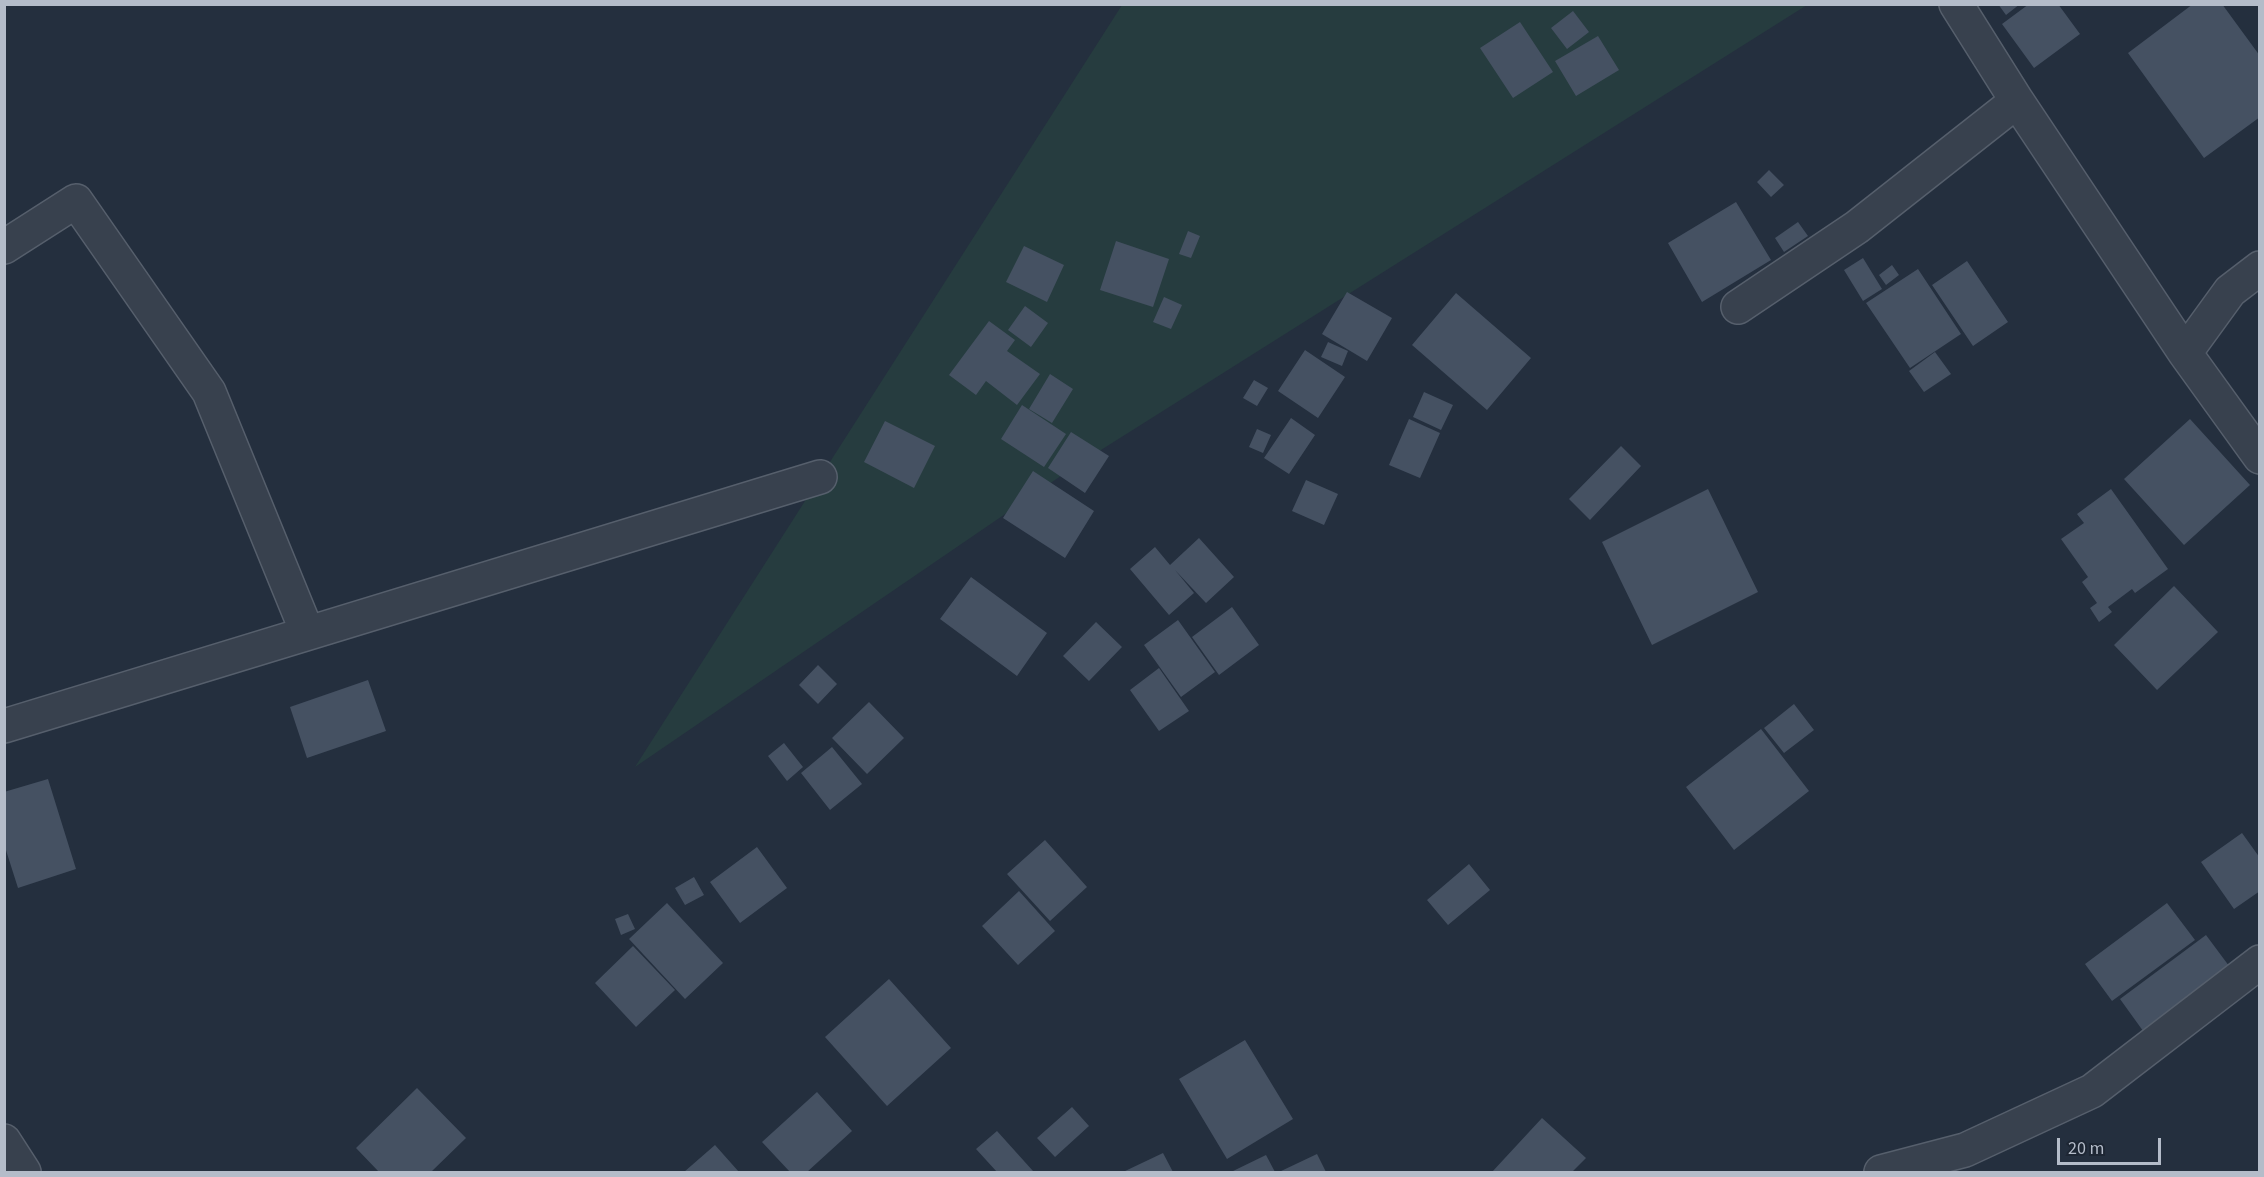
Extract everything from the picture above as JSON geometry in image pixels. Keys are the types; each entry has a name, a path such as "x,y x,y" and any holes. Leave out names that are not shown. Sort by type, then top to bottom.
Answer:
{"street":[{"path":"1956,4 2018,102 2185,353 2259,457"},
{"path":"1738,307 1857,227 2018,102"},
{"path":"4,247 76,201 209,392 307,632"},
{"path":"2185,353 2229,291 2259,268"},
{"path":"4,726 820,477"},
{"path":"1881,1173 1965,1149 2092,1091 2259,962"},
{"path":"4,1141 24,1173"}],"green space":[{"path":"1122,5 1807,5 1074,467 635,767"}],"building":[{"path":"1998,4 2020,4 2006,15"},
{"path":"2029,4 2058,4 2080,34 2034,68 2002,24"},
{"path":"2193,4 2222,4 2260,56 2260,117 2204,158 2128,53"},
{"path":"1573,11 1589,32 1567,49 1551,28"},
{"path":"1520,22 1553,72 1513,98 1480,48"},
{"path":"1598,36 1619,70 1576,96 1555,61"},
{"path":"1769,170 1784,185 1771,197 1757,182"},
{"path":"1736,202 1771,260 1702,302 1668,243"},
{"path":"1798,222 1808,236 1784,252 1775,238"},
{"path":"1188,231 1200,236 1191,258 1179,254"},
{"path":"1116,241 1169,259 1153,307 1100,290"},
{"path":"1024,246 1064,265 1047,302 1006,282"},
{"path":"1863,258 1882,289 1863,301 1844,270"},
{"path":"1967,261 2008,322 1973,346 1932,285"},
{"path":"1892,265 1899,275 1886,285 1879,275"},
{"path":"1918,269 1961,334 1910,368 1866,303"},
{"path":"1347,292 1392,318 1367,361 1322,334"},
{"path":"1456,293 1531,358 1487,410 1412,345"},
{"path":"1164,297 1182,305 1171,329 1153,322"},
{"path":"1025,306 1048,323 1031,347 1008,330"},
{"path":"989,321 1015,340 1007,351 1040,374 1017,405 986,381 976,395 949,375"},
{"path":"1328,342 1348,351 1342,366 1321,357"},
{"path":"1305,350 1345,377 1318,418 1278,391"},
{"path":"1935,352 1951,374 1924,392 1909,371"},
{"path":"1050,374 1073,389 1052,423 1029,409"},
{"path":"1254,380 1268,388 1257,406 1243,398"},
{"path":"1424,392 1453,405 1441,430 1413,417"},
{"path":"1022,405 1066,434 1044,467 1001,439"},
{"path":"1291,418 1315,435 1289,474 1264,458"},
{"path":"1409,419 1440,433 1420,478 1389,465"},
{"path":"2190,419 2250,485 2184,545 2124,479"},
{"path":"885,421 935,446 914,488 864,462"},
{"path":"1257,429 1271,435 1263,453 1249,447"},
{"path":"1071,432 1109,456 1085,493 1048,468"},
{"path":"1621,446 1641,466 1590,520 1569,499"},
{"path":"1033,471 1094,511 1065,558 1003,518"},
{"path":"1306,480 1338,494 1324,525 1292,511"},
{"path":"1708,489 1758,592 1652,645 1602,542"},
{"path":"2111,489 2168,569 2135,593 2132,589 2108,607 2112,612 2099,622 2090,608 2097,603 2082,582 2088,577 2061,539 2084,523 2077,514"},
{"path":"1199,538 1234,577 1206,603 1175,570 1194,593 1169,615 1130,569 1155,547 1170,565"},
{"path":"971,577 1047,633 1017,676 940,619"},
{"path":"2174,586 2218,632 2157,690 2114,645"},
{"path":"1232,607 1259,645 1219,675 1192,637"},
{"path":"1178,620 1215,672 1181,697 1144,645"},
{"path":"1096,622 1122,647 1089,681 1063,656"},
{"path":"818,665 837,684 818,704 799,685"},
{"path":"1159,668 1189,711 1159,731 1130,690"},
{"path":"368,680 386,731 307,758 290,707"},
{"path":"869,702 904,738 867,774 832,738"},
{"path":"1794,704 1814,730 1784,753 1764,728"},
{"path":"1761,729 1809,791 1734,850 1686,787"},
{"path":"784,743 803,767 787,781 768,756"},
{"path":"832,747 862,784 830,810 801,773"},
{"path":"48,779 76,869 18,888 4,844 4,792"},
{"path":"2242,833 2260,858 2260,891 2234,909 2201,862"},
{"path":"1045,840 1087,887 1050,921 1007,874"},
{"path":"757,847 787,888 740,923 710,882"},
{"path":"1469,864 1490,890 1448,925 1427,900"},
{"path":"694,877 704,895 685,905 675,888"},
{"path":"1019,891 1055,931 1018,965 982,926"},
{"path":"667,903 723,963 685,999 629,939"},
{"path":"2167,903 2195,940 2112,1001 2085,964"},
{"path":"628,914 635,929 621,935 615,919"},
{"path":"2206,935 2238,978 2151,1042 2120,999"},
{"path":"633,946 675,990 636,1027 595,983"},
{"path":"889,979 951,1048 887,1106 825,1037"},
{"path":"1245,1040 1293,1119 1227,1159 1179,1079"},
{"path":"417,1088 466,1138 431,1172 379,1172 356,1148"},
{"path":"817,1092 852,1131 807,1172 790,1172 762,1142"},
{"path":"1072,1107 1089,1126 1055,1157 1037,1138"},
{"path":"1542,1118 1586,1158 1572,1172 1492,1172"},
{"path":"997,1131 1032,1172 997,1172 976,1149"},
{"path":"715,1145 739,1172 684,1172"},
{"path":"1163,1153 1173,1172 1123,1172"},
{"path":"1317,1154 1326,1172 1279,1172"},
{"path":"1266,1155 1275,1172 1231,1172"}]}
